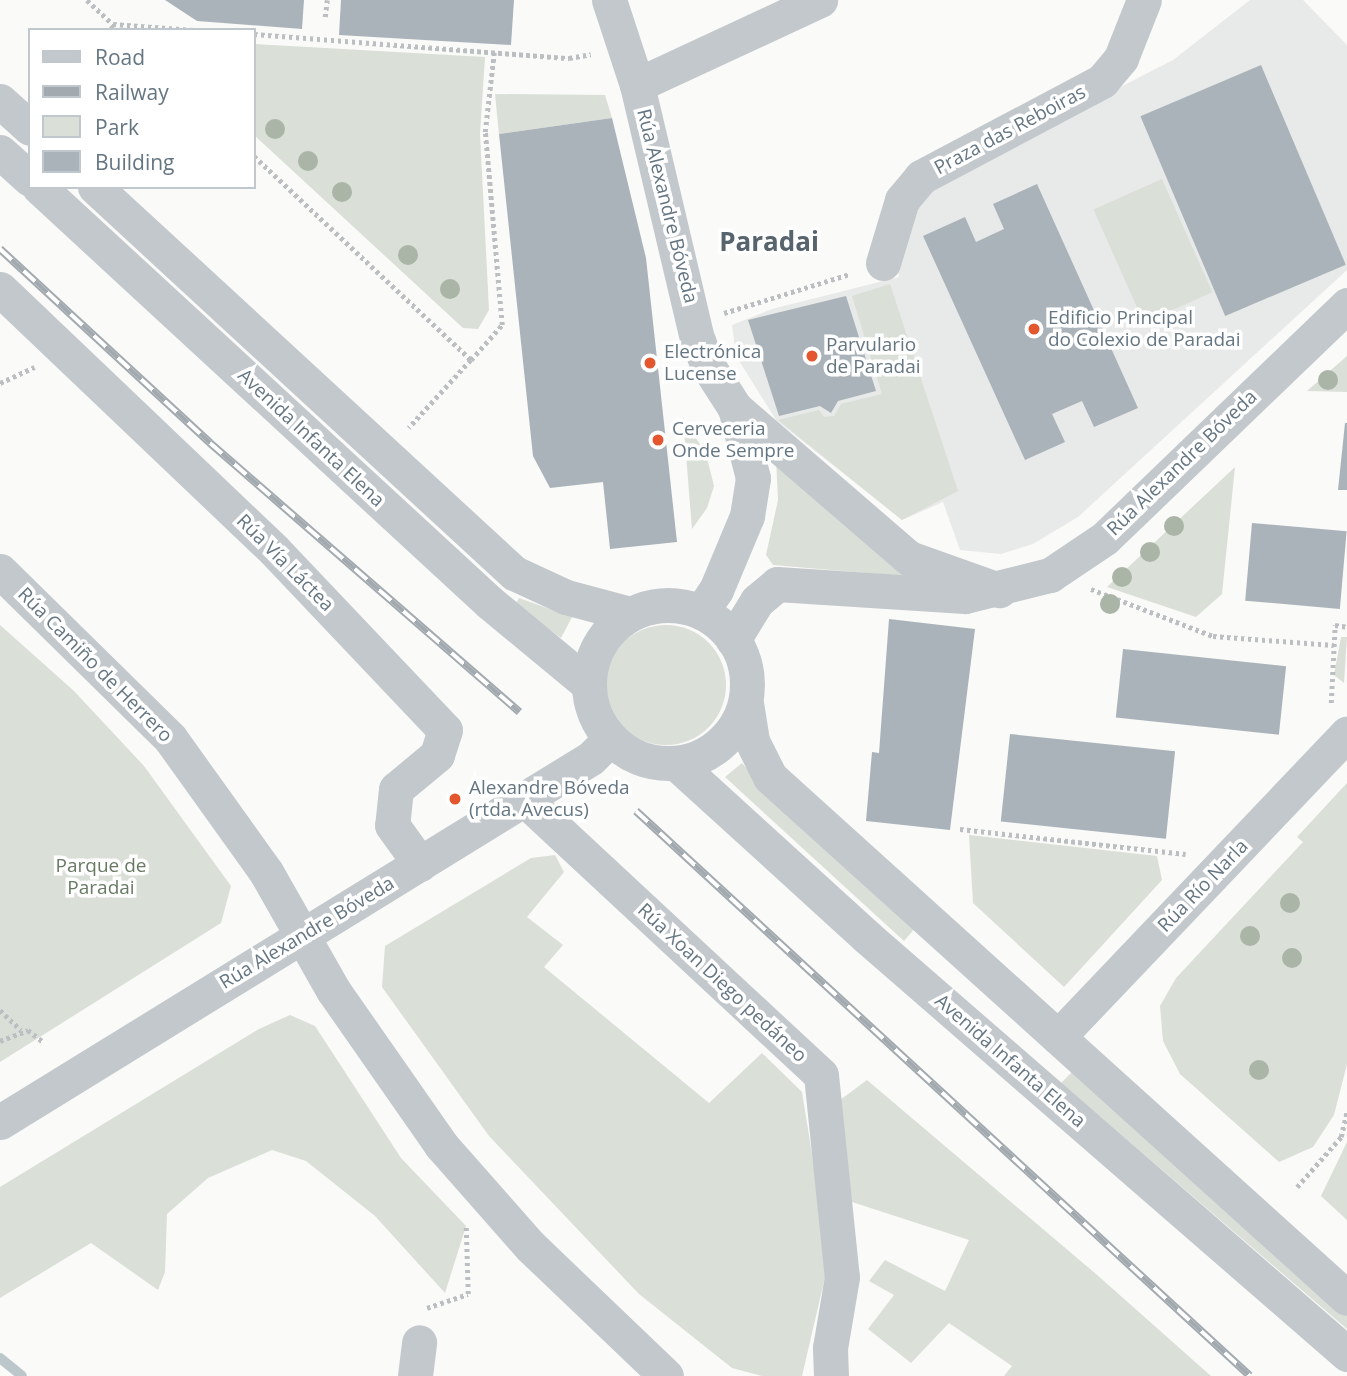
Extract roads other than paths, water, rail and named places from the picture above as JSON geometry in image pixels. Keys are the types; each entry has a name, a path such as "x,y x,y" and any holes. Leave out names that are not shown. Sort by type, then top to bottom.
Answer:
{"street":[{"name":"Rúa Alexandre Bóveda","path":"608,0 637,85 697,338 708,366 735,408 909,558 999,590"},
{"path":"637,85 820,0"},
{"name":"Praza das Reboiras","path":"883,263 902,200 921,177 1102,81 1121,58 1144,0"},
{"path":"0,101 28,126"},
{"path":"0,152 28,177"},
{"name":"Avenida Infanta Elena","path":"41,189 489,602 588,684"},
{"name":"Avenida Infanta Elena","path":"97,189 514,573 566,597 630,614"},
{"name":"Rúa Vía Láctea","path":"0,289 274,550 445,730 437,755 396,789 392,825 420,864"},
{"name":"Rúa Alexandre Bóveda","path":"733,640 757,601 777,584 965,596 999,590 1050,575 1104,538 1347,305"},
{"name":"Rúa Alexandre Bóveda","path":"701,612 716,590 747,516 753,478 735,408"},
{"name":"Rúa Camiño de Herrero","path":"0,571 170,738 266,872 302,937"},
{"path":"746,703 737,725 721,744 701,757 677,764 653,763 610,739 596,720 588,684 597,649 611,629 630,614 665,606 701,612 724,627 733,640 748,677 746,703 752,741 770,777 1347,1297"},
{"name":"Rúa Río Narla","path":"1058,1037 1339,720"},
{"name":"Rúa Alexandre Bóveda","path":"0,1122 591,758 610,739"},
{"name":"Avenida Infanta Elena","path":"677,764 867,937 1347,1354"},
{"name":"Rúa Xoan Diego pedáneo","path":"524,799 821,1075 842,1277 830,1348 831,1376"},
{"path":"302,937 441,1145 530,1246 666,1376"},
{"path":"415,1376 419,1342"}],"waterway":[{"path":"0,1358 22,1376"}],"railway":[{"path":"0,249 210,443 519,712"},
{"path":"636,811 1250,1376"}],"place":[{"name":"Edificio Principal do Colexio de Paradai","path":"1034,329"},
{"name":"Parvulario de Paradai","path":"812,356"},
{"name":"Electrónica Lucense","path":"650,363"},
{"name":"Cerveceria Onde Sempre","path":"658,440"},
{"name":"Alexandre Bóveda (rtda. Avecus)","path":"455,799"}],"district":[{"name":"Paradai","path":"769,242"}],"park label":[{"name":"Parque de Paradai","path":"101,877"}]}
